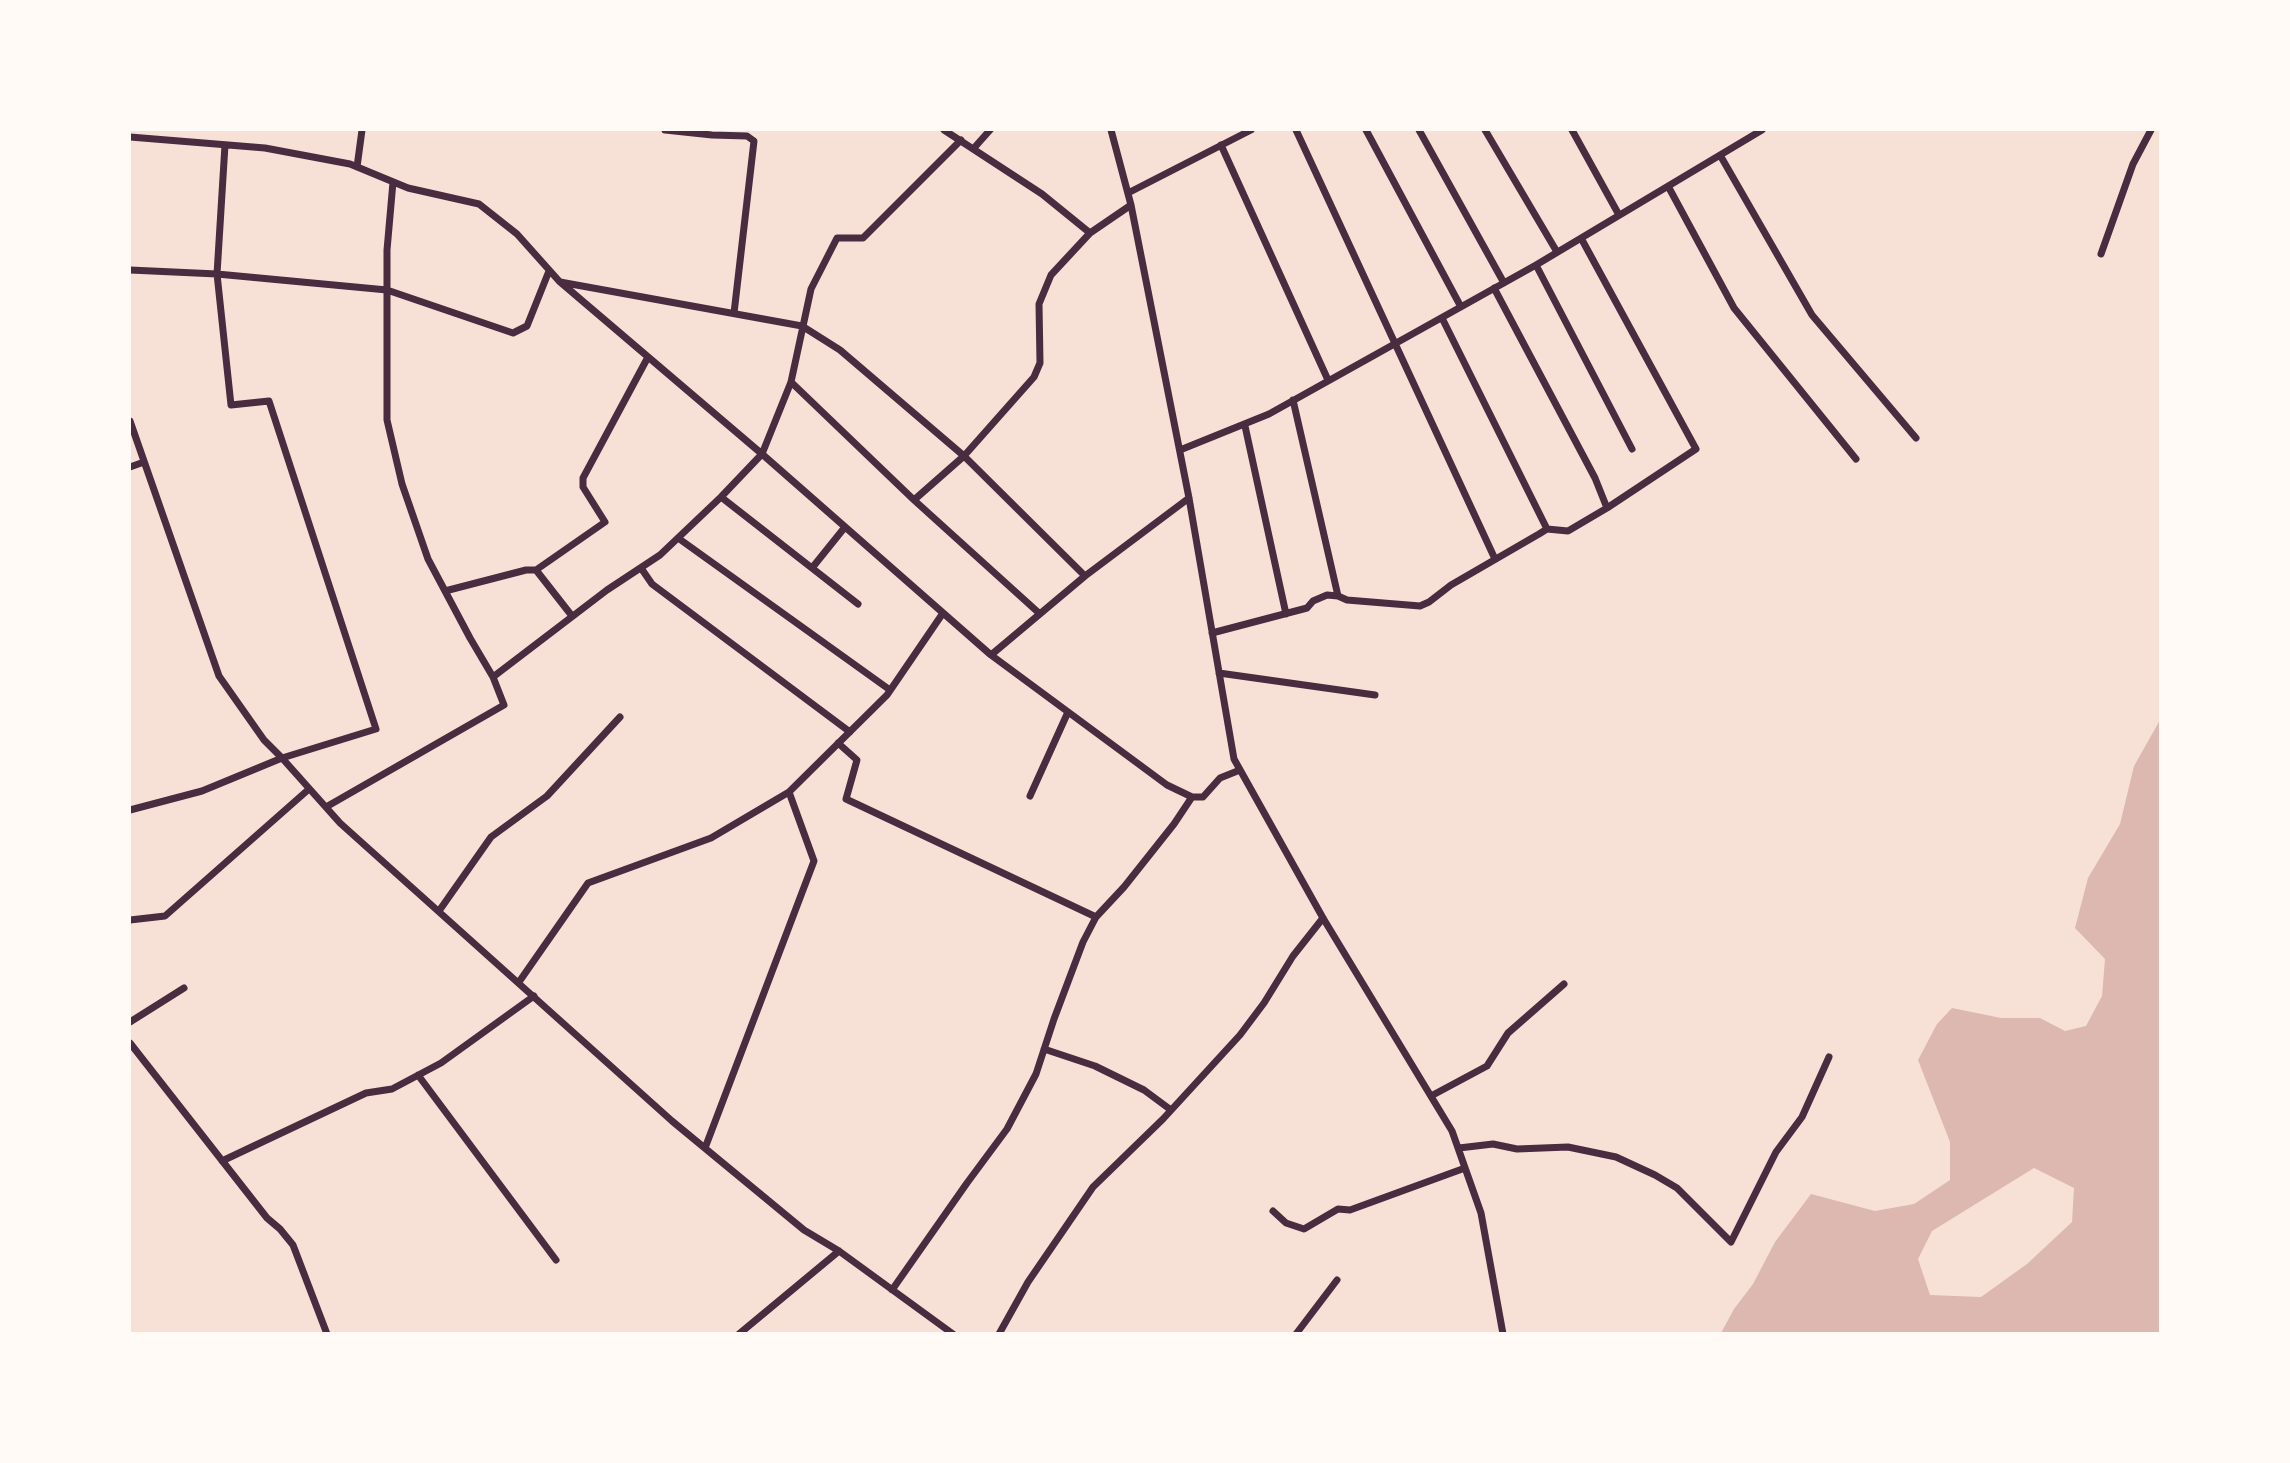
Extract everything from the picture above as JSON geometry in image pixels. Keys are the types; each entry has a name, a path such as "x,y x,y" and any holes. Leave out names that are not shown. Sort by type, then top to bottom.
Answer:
{"street":[{"path":"357,167 362,130"},
{"path":"666,130 747,136 754,141 734,313"},
{"path":"944,130 1042,194 1090,233"},
{"path":"974,148 990,130"},
{"path":"1111,130 1131,205 1180,450 1234,759 1324,918 1452,1131 1481,1213 1503,1334"},
{"path":"1128,193 1251,130"},
{"path":"1296,130 1495,559"},
{"path":"1366,130 1461,307"},
{"path":"1419,130 1504,283"},
{"path":"1485,130 1557,252"},
{"path":"1572,130 1619,215"},
{"path":"1180,450 1245,426 1395,345 1536,265 1762,130"},
{"path":"2101,254 2133,164 2151,130"},
{"path":"130,136 265,148 357,167 408,188 479,204 517,234 559,281 991,655 1167,785 1192,797 1203,797 1220,778 1240,770"},
{"path":"493,677 660,555 762,454 791,382 811,289 837,238 863,238 961,140"},
{"path":"130,810 202,791 282,758 376,729 269,401 231,405 217,274 225,145"},
{"path":"1221,145 1328,380"},
{"path":"1720,155 1812,315 1916,438"},
{"path":"326,807 504,705 493,677 428,559 402,484 387,420 387,250 393,182"},
{"path":"1668,186 1734,308 1856,459"},
{"path":"914,500 964,456 1034,377 1040,363 1039,304 1051,275 1090,233 1131,205"},
{"path":"1212,634 1307,608 1312,601 1327,595 1347,600 1420,606 1429,603 1451,585 1547,529 1568,531 1696,449 1581,238"},
{"path":"1536,265 1632,449"},
{"path":"130,270 217,274 387,290 513,333 527,326 549,271"},
{"path":"559,281 802,326 840,351 964,456 1086,576"},
{"path":"1494,288 1595,478 1607,508"},
{"path":"1442,318 1547,529"},
{"path":"445,591 526,570 536,570 605,522 583,487 583,478 648,357"},
{"path":"791,382 914,500 1040,614"},
{"path":"1293,400 1338,596"},
{"path":"130,421 219,676 264,740 340,823 705,1148 804,1230 839,1251 953,1334"},
{"path":"1245,426 1286,614"},
{"path":"130,467 144,462"},
{"path":"721,497 858,604"},
{"path":"991,655 1086,576 1189,498"},
{"path":"812,568 845,527"},
{"path":"678,538 890,690"},
{"path":"642,568 652,584 850,732"},
{"path":"536,570 572,617"},
{"path":"519,982 588,883 711,838 789,792 887,695 943,613"},
{"path":"1219,673 1375,695"},
{"path":"1030,796 1068,712"},
{"path":"439,911 491,837 547,796 620,717"},
{"path":"838,743 856,760 846,799 1096,917"},
{"path":"130,920 165,916 309,789"},
{"path":"705,1148 814,861 789,792"},
{"path":"891,1290 1007,1129 1036,1074 1083,942 1096,917 1124,887 1192,797"},
{"path":"999,1334 1028,1282 1093,1187 1171,1110 1240,1035 1264,1003 1293,956 1324,918"},
{"path":"1431,1096 1487,1066 1508,1033 1564,984"},
{"path":"130,1022 184,988"},
{"path":"222,1161 366,1093 392,1089 441,1063 534,996"},
{"path":"130,1043 267,1218 293,1245 327,1334"},
{"path":"1044,1049 1094,1066 1144,1090 1171,1110"},
{"path":"1458,1148 1493,1144 1517,1149 1568,1147 1616,1157 1677,1188 1731,1242 1776,1153 1802,1117 1829,1057"},
{"path":"418,1075 556,1259"},
{"path":"1273,1211 1286,1223 1304,1229 1338,1209 1350,1210 1465,1168"},
{"path":"739,1334 839,1251"},
{"path":"1296,1334 1336,1280"},
{"path":"747,1326 753,1334"}],"shaded area":[{"path":"2160,720 2160,1333 1721,1333 1734,1309 1753,1284 1775,1242 1811,1194 1875,1211 1914,1204 1950,1180 1950,1142 1918,1060 1937,1024 1952,1008 2001,1018 2040,1018 2065,1031 2086,1026 2102,996 2105,959 2075,928 2088,878 2120,824 2134,766","holes":["2034,1168 2074,1188 2072,1222 2027,1264 1981,1297 1930,1295 1918,1259 1932,1231"]}]}
